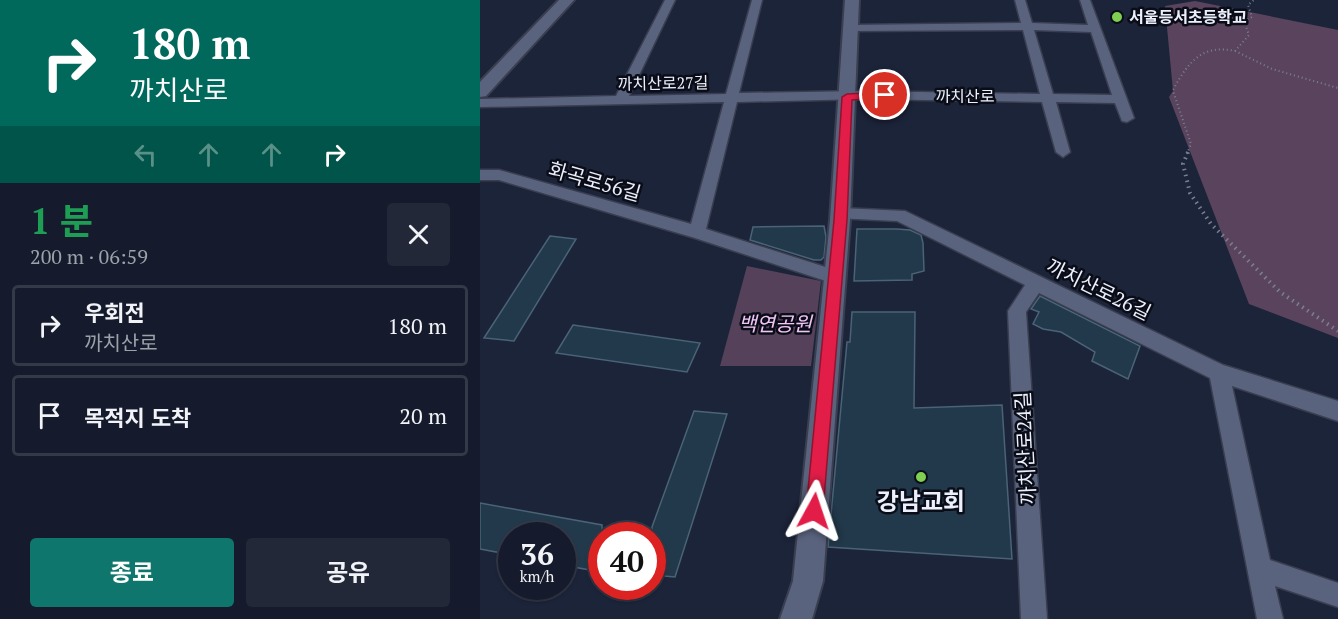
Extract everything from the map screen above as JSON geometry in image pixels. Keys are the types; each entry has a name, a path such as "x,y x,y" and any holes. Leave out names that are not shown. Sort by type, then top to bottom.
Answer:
{"street":[{"path":"480,92 567,0"},
{"path":"620,101 670,0"},
{"path":"697,232 758,0"},
{"path":"796,619 808,581 836,277 852,0"},
{"path":"1020,0 1064,152"},
{"path":"1086,0 1127,118"},
{"path":"850,28 1027,26 1096,29"},
{"name":"까치산로","path":"847,97 1048,96 1121,99"},
{"name":"까치산로27길","path":"480,104 847,97"},
{"name":"화곡로56길","path":"480,175 499,175 697,232 836,277"},
{"name":"까치산로26길","path":"841,214 899,215 1219,373 1338,411"},
{"name":"까치산로24길","path":"1034,619 1017,310 1036,283"},
{"path":"1219,373 1270,619"},
{"path":"1260,569 1338,595"}],"path":[{"path":"1235,51 1250,35 1244,21 1252,16 1248,5 1254,0"},
{"path":"1338,88 1272,69 1235,51 1223,48 1208,49 1199,53 1173,91 1191,144 1183,164 1190,194 1211,224 1280,292 1338,332"}],"green space":[{"name":"백연공원","path":"747,266 821,281 811,366 720,366"}],"shaded area":[{"path":"1195,1 1338,30 1338,338 1249,304 1169,97 1173,91 1165,6"}],"building":[{"path":"824,226 826,237 824,257 821,260 814,260 750,240 753,227"},
{"path":"857,229 910,230 921,235 924,271 912,274 912,280 854,281"},
{"path":"550,236 576,239 514,341 484,338"},
{"path":"1040,296 1140,346 1128,379 1092,361 1095,352 1061,332 1043,329 1033,324 1039,312 1031,309"},
{"name":"강남교회","path":"852,312 915,312 914,408 1002,405 1012,559 828,547 847,342 850,342"},
{"path":"573,325 700,343 687,372 556,353"},
{"path":"694,411 727,414 675,577 666,576 666,522 654,522"},
{"path":"480,503 588,522 588,570 576,567 576,522 498,522 498,552 480,549"}],"place":[{"name":"서울등서초등학교","path":"1117,17"},
{"name":"강남교회","path":"921,477"}],"route":[{"path":"814,511 840,220 847,97 885,95"}]}
